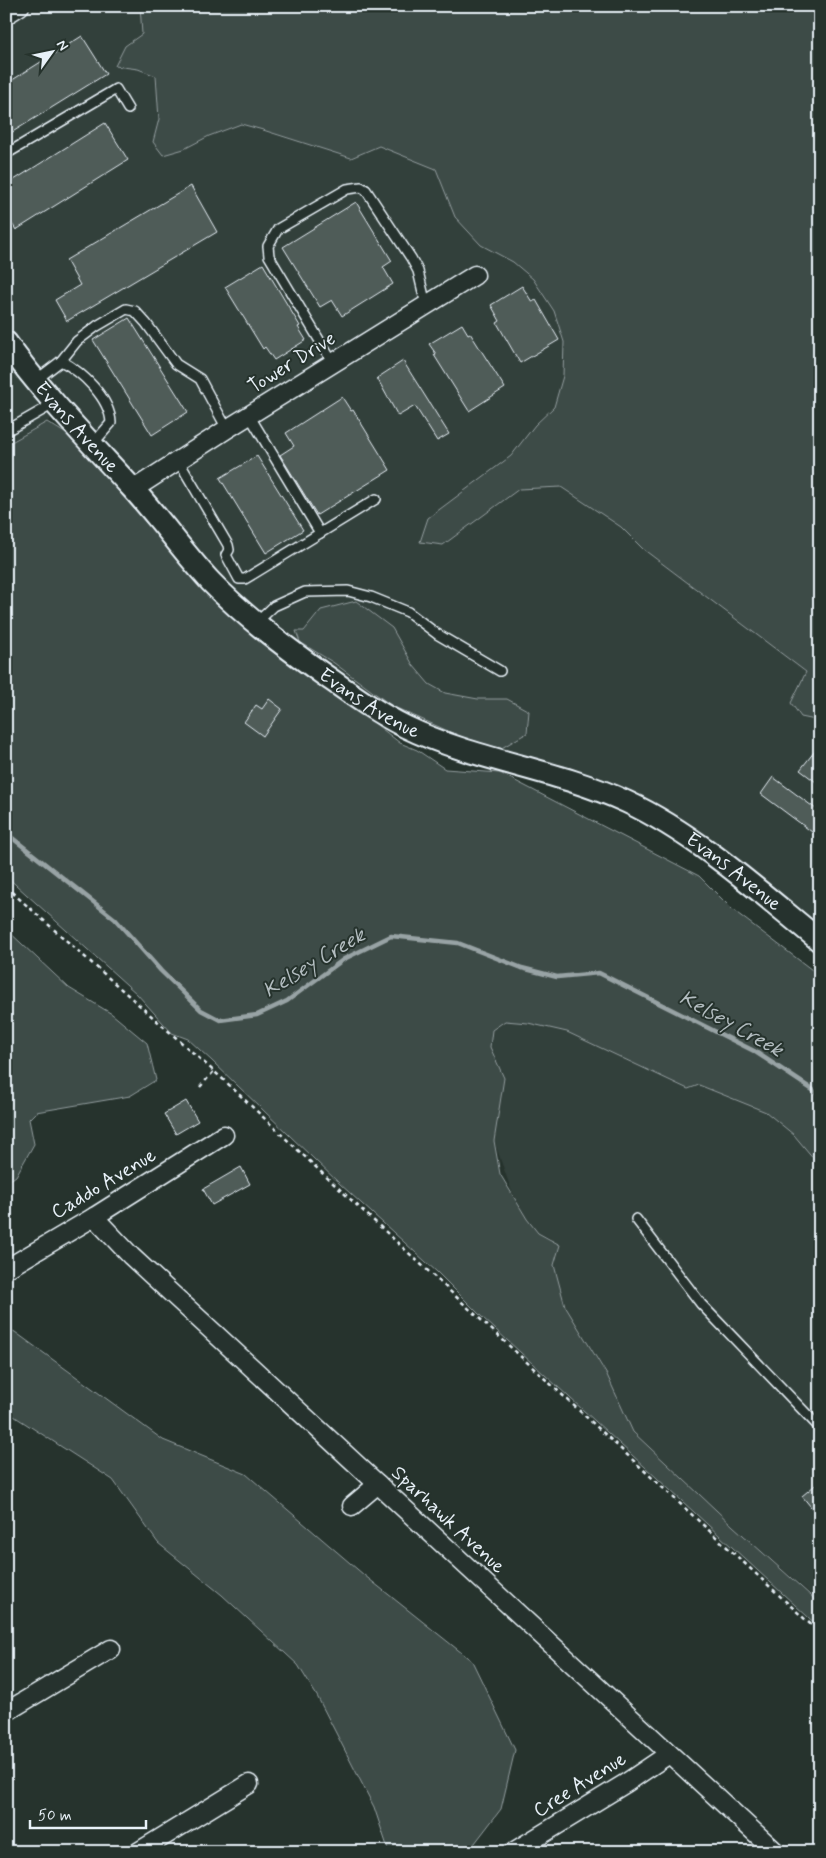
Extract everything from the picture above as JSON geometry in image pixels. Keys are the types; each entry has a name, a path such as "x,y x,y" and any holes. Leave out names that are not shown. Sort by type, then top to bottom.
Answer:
{"street":[{"path":"6,15 20,6"},
{"name":"Tower Drive","path":"134,489 249,415 475,275"},
{"name":"Evans Avenue","path":"6,342 55,403 134,489 210,581 256,623 349,692 382,714 435,740 584,784 650,813 695,842 820,941"},
{"name":"Caddo Avenue","path":"6,1269 94,1217 224,1135"},
{"name":"Sparhawk Avenue","path":"94,1217 131,1256 776,1852"},
{"path":"352,1506 378,1484"},
{"path":"6,1712 111,1649"},
{"name":"Cree Avenue","path":"513,1852 626,1783 669,1754"},
{"path":"138,1852 249,1784"}],"lane":[{"path":"6,154 116,89 128,109"},
{"path":"333,363 269,256 268,246 278,229 347,189 361,187 366,190 412,258 418,271 426,305"},
{"path":"36,380 61,361 77,341 97,326 126,309 135,311 176,364 200,380 227,429"},
{"path":"61,361 85,377 97,392 111,416 112,423 92,445"},
{"path":"6,431 55,403"},
{"path":"249,415 320,533"},
{"path":"178,460 228,545 229,550 226,555 239,579 245,580 376,499"},
{"path":"256,623 274,606 305,592 348,591 371,597 408,612 437,634 500,670"},
{"path":"636,1219 701,1304 820,1428"}],"path":[{"path":"6,887 214,1071 820,1633"},
{"path":"200,1087 214,1071"}],"shaded area":[{"path":"6,6 140,6 142,34 125,46 116,66 138,69 156,76 159,119 153,142 184,149 209,136 241,124 351,158 379,146 436,169 455,217 482,245 513,262 533,279 554,311 564,342 563,376 554,407 535,425 511,456 428,518 493,508 519,489 561,487 621,527 643,549 806,672 791,703 801,717 820,721 820,941 674,827 435,740 246,615 61,410 47,422 6,445"},
{"path":"140,6 820,6 820,721 801,717 791,703 806,672 643,549 621,527 561,487 519,489 443,545 420,542 428,518 511,456 535,425 554,407 563,376 564,342 554,311 533,279 513,262 481,245 455,217 436,169 379,146 351,158 241,124 209,136 184,149 163,155 153,142 159,119 156,76 138,69 115,66 125,46 142,34"},
{"path":"47,422 73,438 147,524 273,644 400,743 417,750 445,769 500,773 699,876 733,910 820,976 820,1166 794,1135 766,1112 699,1085 688,1089 567,1032 528,1023 505,1021 492,1030 490,1047 504,1078 494,1141 500,1174 527,1219 538,1233 560,1245 554,1265 565,1306 607,1375 633,1432 820,1604 820,1628 483,1318 437,1272 340,1184 212,1061 188,1039 172,1033 137,994 6,876 6,445"},
{"path":"356,601 392,628 413,665 429,684 445,693 478,699 507,699 529,711 527,733 500,749 466,739 392,706 334,663 300,642 296,631 304,631 321,610"},
{"path":"6,929 69,988 112,1014 147,1043 156,1080 130,1096 36,1112 29,1119 34,1144 16,1176 6,1183"},
{"path":"505,1021 528,1023 567,1032 688,1089 699,1085 766,1112 794,1135 820,1166 820,1602 733,1526 633,1432 606,1372 565,1306 554,1265 550,1238 538,1233 527,1219 512,1192 494,1141 504,1078 490,1047 492,1030"},
{"path":"6,1328 15,1332 163,1440 246,1474 364,1575 472,1661 515,1750 501,1809 468,1852 389,1852 374,1807 317,1696 298,1665 222,1595 158,1543 113,1480 6,1411"}],"building":[{"path":"82,36 106,74 6,136 6,84"},
{"path":"105,123 128,160 16,230 6,214 6,185"},
{"path":"191,186 217,232 67,321 55,300 80,285 66,260"},
{"path":"356,202 392,261 383,267 393,284 342,316 332,300 320,307 283,247"},
{"path":"263,264 300,326 298,327 306,340 274,360 265,347 263,349 225,287"},
{"path":"522,286 532,302 536,300 559,340 520,363 497,323 500,321 491,305"},
{"path":"129,318 188,412 152,435 93,340"},
{"path":"462,324 468,334 470,333 505,388 469,411 429,344"},
{"path":"403,361 449,434 437,441 415,406 398,416 377,378"},
{"path":"342,397 351,411 353,410 390,470 317,515 280,455 294,446 286,433"},
{"path":"257,456 303,530 266,553 220,478"},
{"path":"269,699 282,709 263,736 244,722 256,705 262,709"},
{"path":"818,747 820,748 820,785 800,770"},
{"path":"773,777 820,812 820,838 761,794"},
{"path":"186,1101 198,1121 176,1134 164,1114"},
{"path":"241,1167 250,1184 212,1205 203,1189"},
{"path":"820,1481 820,1518 802,1496"}],"waterway":[{"name":"Kelsey Creek","path":"6,833 115,919 161,971 201,1010 220,1020 257,1015 287,1001 344,959 391,936 458,943 522,968 557,977 599,973 754,1051 813,1090 820,1097"}]}
